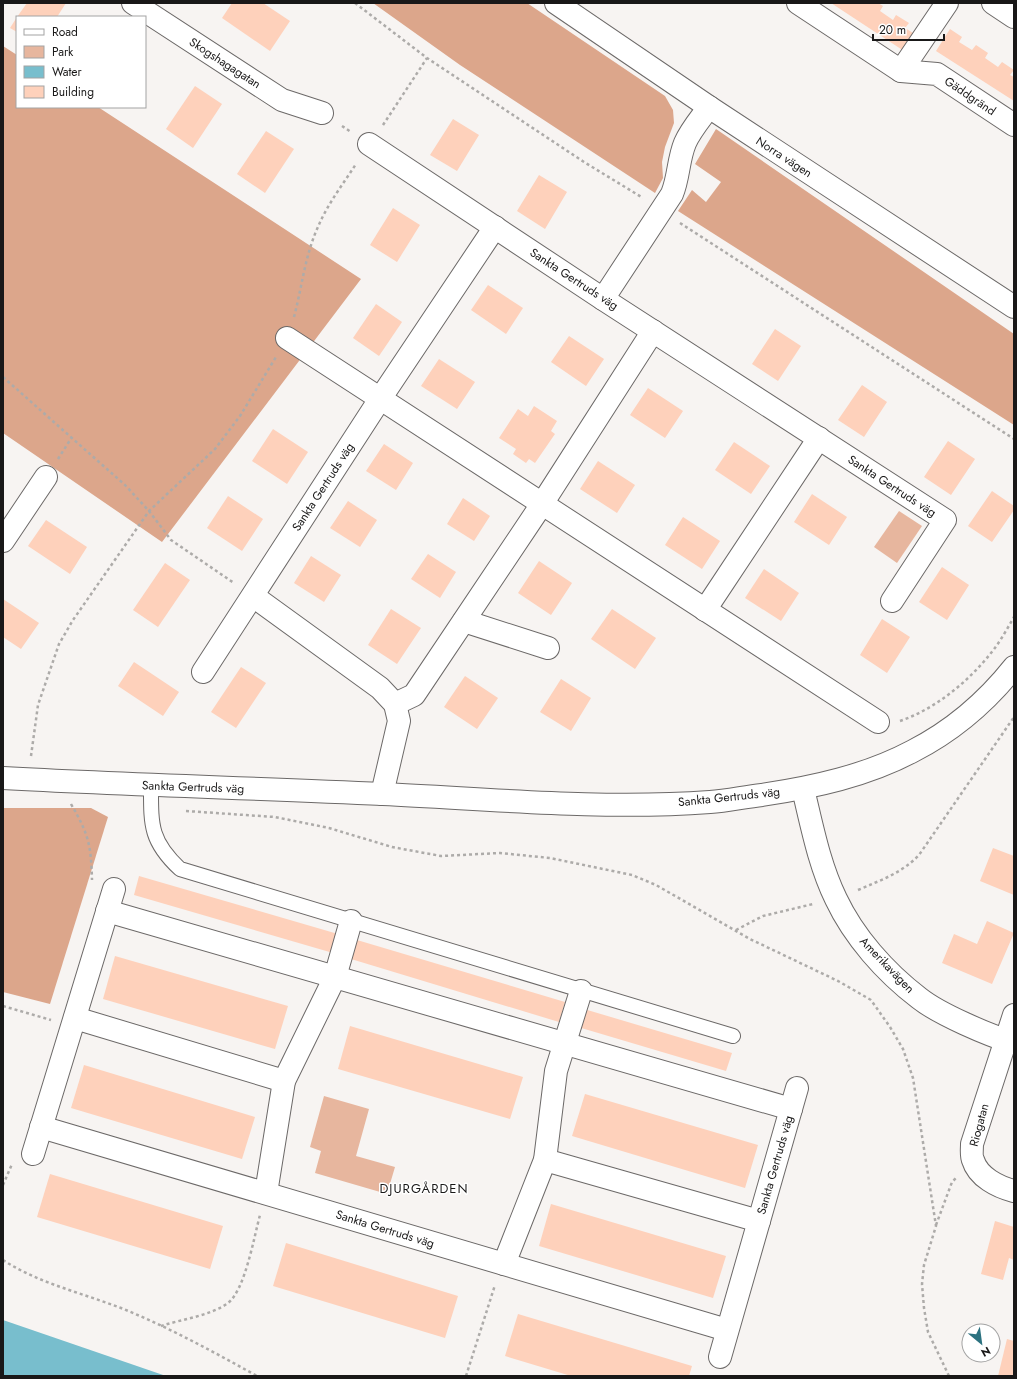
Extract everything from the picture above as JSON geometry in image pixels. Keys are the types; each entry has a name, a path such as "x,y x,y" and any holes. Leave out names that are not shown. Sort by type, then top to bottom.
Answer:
{"street":[{"name":"Skogshagagatan","path":"133,3 282,100 322,113"},
{"name":"Norra vägen","path":"556,3 709,107 1014,307"},
{"name":"Gäddgränd","path":"798,3 900,71 937,74 1014,125"},
{"path":"900,71 947,3"},
{"path":"993,3 1014,17"},
{"path":"603,299 672,194 678,181 680,161 685,142 709,107"},
{"name":"Sankta Gertruds väg","path":"370,144 603,299 945,520 892,601"},
{"name":"Sankta Gertruds väg","path":"203,672 380,399 495,227"},
{"path":"395,704 414,695 542,504 653,331"},
{"path":"287,338 878,722"},
{"path":"705,610 819,438"},
{"path":"3,541 46,476"},
{"path":"253,596 380,688 395,704 399,721 382,794"},
{"path":"464,621 548,648"},
{"name":"Sankta Gertruds väg","path":"3,778 150,786 382,794 515,802 642,805 712,802 803,789 871,770 913,751 948,730 982,703 1014,667"},
{"name":"Amerikavägen","path":"803,789 822,864 836,899 866,947 919,998 947,1014 1010,1042"},
{"path":"33,1154 41,1127 66,1020 114,889"},
{"name":"Sankta Gertruds väg","path":"107,911 791,1109"},
{"path":"266,1193 284,1081 335,977 351,921"},
{"path":"504,1264 545,1160 556,1071 581,991"},
{"name":"Riogatan","path":"1014,1015 1010,1042 972,1144 973,1160 992,1182 1014,1191"},
{"path":"66,1020 284,1081"},
{"name":"Sankta Gertruds väg","path":"720,1357 797,1088"},
{"name":"Sankta Gertruds väg","path":"41,1127 727,1330"},
{"name":"Sankta Gertruds väg","path":"545,1160 759,1221"}],"lane":[{"path":"150,786 150,809 153,833 159,846 180,869 733,1036"}],"path":[{"path":"356,3 427,58 584,162 662,210 735,259 1014,439"},
{"path":"28,779 38,705 59,644 72,620 149,511 214,449 240,416 287,338 311,246 318,227 330,204 427,58"},
{"path":"322,113 370,144"},
{"path":"3,377 125,486 149,511 171,540 253,596"},
{"path":"878,722 897,722 914,716 939,701 965,679 991,653 1014,617"},
{"path":"736,930 763,916 836,899 898,873 910,865 933,837 1014,717"},
{"path":"150,809 275,817 329,828 392,847 441,856 500,853 550,858 595,866 632,876 656,885 778,954 838,981 871,1000 903,1049 913,1078 936,1226"},
{"path":"3,1006 66,1020"},
{"path":"949,1376 928,1332 922,1284 924,1265 952,1182 973,1160"},
{"path":"161,1326 216,1309 228,1302 237,1294 242,1282 266,1193"},
{"path":"3,1260 14,1267 55,1285 121,1308 195,1341 257,1376"},
{"path":"466,1376 497,1278 504,1264"}],"green space":[{"path":"899,511 922,526 897,563 874,547"},
{"path":"324,1096 369,1109 356,1156 395,1167 387,1194 315,1173 321,1151 310,1147"}],"shaded area":[{"path":"373,3 527,3 665,96 673,110 674,123 665,147 662,162 663,178 655,193 460,65"},
{"path":"3,46 16,54 16,108 100,108 361,279 162,542 3,433"},
{"path":"716,129 1014,334 1014,425 678,211 692,190 706,202 721,182 695,164"},
{"path":"3,808 91,808 108,817 50,1004 3,992"}],"water":[{"path":"3,1320 166,1376 3,1376"}],"building":[{"path":"27,3 66,3 58,16 18,16"},
{"path":"232,3 263,3 290,21 270,51 222,18"},
{"path":"831,3 878,3 883,6 880,11 893,20 896,15 909,23 905,28 918,36 907,53"},
{"path":"16,19 16,31 10,28"},
{"path":"950,29 962,37 959,42 972,50 976,45 988,53 985,58 998,67 1002,62 1014,70 1010,75 1014,77 1014,101 936,51"},
{"path":"195,86 222,104 193,148 166,129"},
{"path":"453,119 479,135 457,171 430,155"},
{"path":"266,131 294,149 265,193 237,174"},
{"path":"539,175 567,192 545,229 517,211"},
{"path":"393,208 420,225 397,262 370,245"},
{"path":"488,285 523,308 506,334 471,310"},
{"path":"376,304 402,322 379,356 353,338"},
{"path":"775,329 801,346 778,381 752,364"},
{"path":"569,336 604,359 586,386 551,362"},
{"path":"439,359 475,382 457,409 421,386"},
{"path":"862,385 887,402 864,437 838,420"},
{"path":"648,388 683,411 665,438 630,415"},
{"path":"534,406 557,421 551,431 555,434 535,463 529,459 526,463 513,454 516,449 499,438 518,409 528,416"},
{"path":"273,429 308,452 287,484 252,461"},
{"path":"948,441 975,459 951,495 924,477"},
{"path":"734,442 770,466 751,494 715,470"},
{"path":"384,444 413,463 396,490 366,471"},
{"path":"598,461 635,485 617,513 580,489"},
{"path":"992,491 1014,506 1014,510 992,542 968,526"},
{"path":"812,494 847,517 829,545 794,522"},
{"path":"228,496 263,519 242,551 207,528"},
{"path":"463,498 490,516 474,541 447,524"},
{"path":"348,501 377,520 360,547 330,528"},
{"path":"683,517 720,541 702,569 665,545"},
{"path":"46,520 87,547 70,574 28,546"},
{"path":"428,554 456,572 440,598 411,579"},
{"path":"311,556 341,575 324,602 294,583"},
{"path":"539,561 572,583 551,615 518,593"},
{"path":"165,563 190,580 158,627 133,610"},
{"path":"942,567 969,585 947,620 919,602"},
{"path":"764,569 799,593 781,621 745,598"},
{"path":"3,599 39,623 21,649 3,637"},
{"path":"391,609 421,628 397,664 368,645"},
{"path":"612,609 656,638 635,669 591,639"},
{"path":"882,619 910,637 887,673 860,655"},
{"path":"134,662 179,692 163,716 118,686"},
{"path":"241,667 266,683 236,728 211,712"},
{"path":"465,676 498,698 477,729 444,707"},
{"path":"561,679 591,698 571,731 540,712"},
{"path":"993,848 1014,856 1014,895 980,881"},
{"path":"139,876 338,934 333,953 134,895"},
{"path":"987,921 1014,933 992,984 942,963 954,934 977,944"},
{"path":"357,940 565,1002 559,1022 351,959"},
{"path":"115,956 288,1006 275,1049 103,999"},
{"path":"584,1009 732,1053 726,1071 578,1027"},
{"path":"350,1026 523,1077 510,1119 338,1069"},
{"path":"84,1065 255,1117 242,1159 71,1108"},
{"path":"585,1094 758,1145 745,1188 572,1136"},
{"path":"50,1174 223,1226 210,1269 37,1217"},
{"path":"551,1204 726,1256 713,1298 539,1246"},
{"path":"995,1221 1014,1227 1014,1260 1009,1258 1003,1280 981,1274"},
{"path":"286,1243 458,1296 445,1338 273,1286"},
{"path":"518,1314 692,1366 689,1376 571,1376 505,1356"},
{"path":"1007,1339 1014,1341 1014,1376 998,1376"}],"district":[{"name":"DJURGÅRDEN","path":"424,1188"}]}
